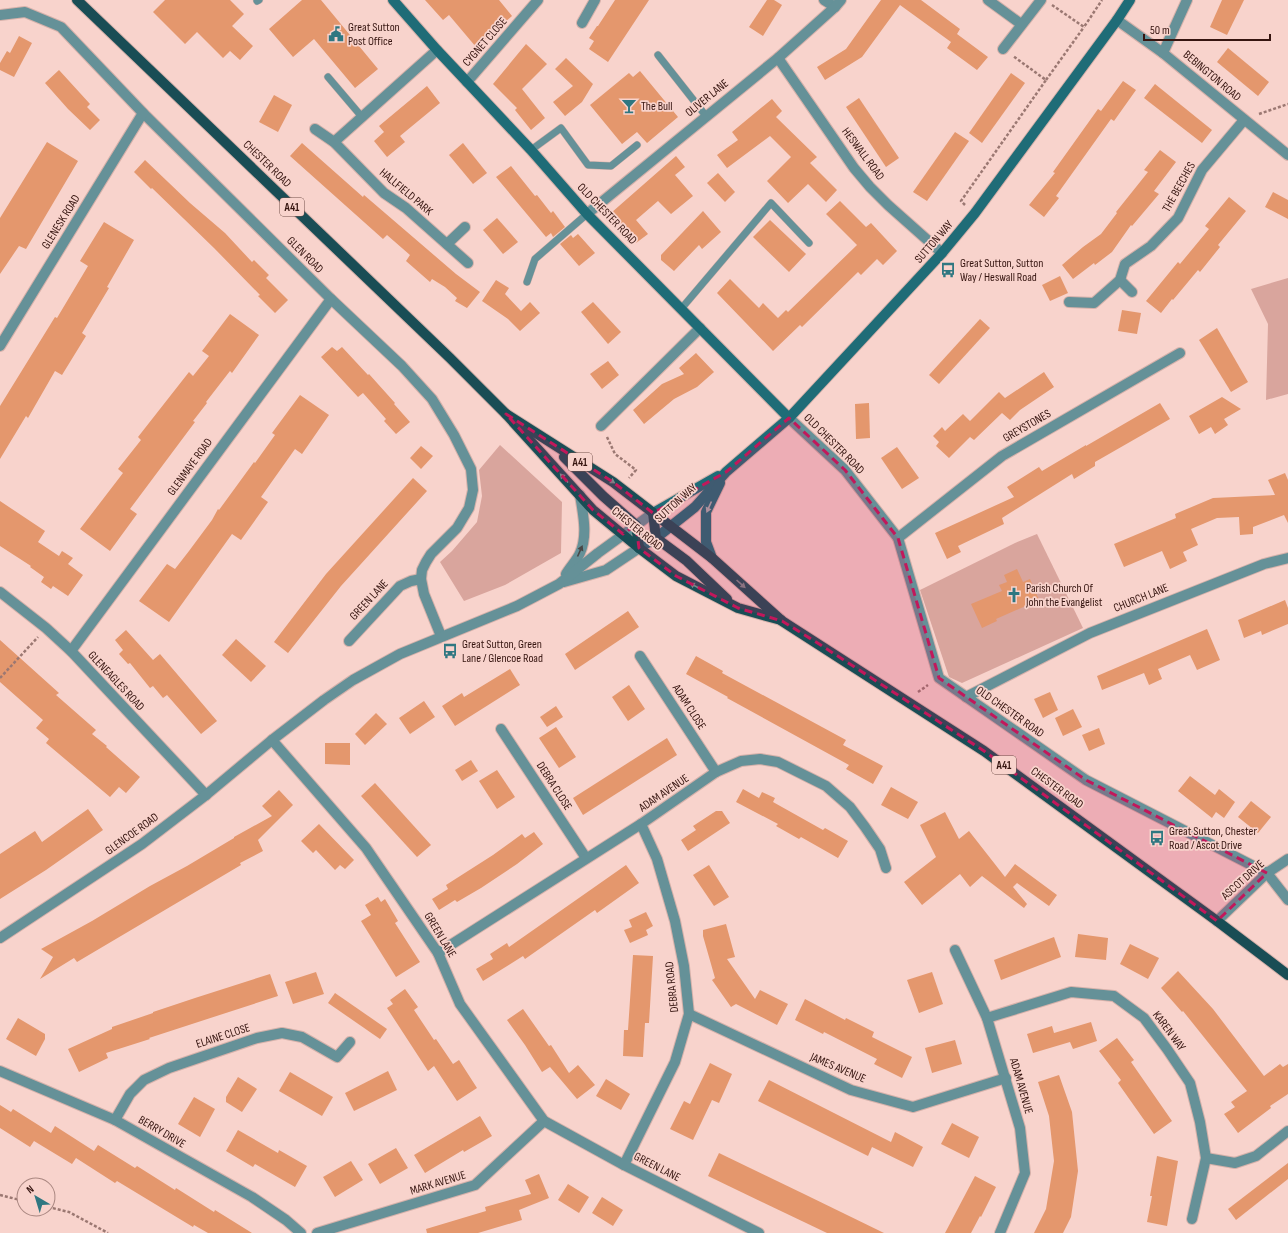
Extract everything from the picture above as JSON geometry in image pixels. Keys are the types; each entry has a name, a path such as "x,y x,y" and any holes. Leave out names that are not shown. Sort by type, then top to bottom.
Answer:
{"main road":[{"name":"CHESTER ROAD","path":"77,0 450,358 506,414 593,510 676,576 738,608 782,621"},
{"name":"OLD CHESTER ROAD","path":"393,0 437,50 531,150 587,214 789,418"},
{"name":"SUTTON WAY","path":"639,548 656,538 695,507 726,472 789,418 942,253 975,212 1117,20 1130,0"},
{"name":"CHESTER ROAD","path":"506,414 621,488 712,558 782,621 984,751 1217,921 1288,975"},
{"name":"A41","path":"548,442 603,496 636,524"},
{"name":"SUTTON WAY","path":"653,513 726,472"},
{"name":"SUTTON WAY","path":"712,558 706,542 706,512 726,472"},
{"path":"653,513 656,538"},
{"path":"636,524 639,548"},
{"name":"A41","path":"656,538 686,561 738,608"}],"street":[{"name":"CYGNET CLOSE","path":"467,82 538,0"},
{"path":"582,23 595,0"},
{"path":"824,0 838,4"},
{"path":"988,0 1021,24"},
{"path":"1003,49 1041,0"},
{"path":"1163,53 1187,0"},
{"name":"OLIVER LANE","path":"587,214 778,58 838,4"},
{"name":"GLEN ROAD","path":"0,15 24,12 61,27 143,113 331,299 402,366 432,399 454,435 471,469 472,490 469,508 457,528 426,562 422,570 421,579"},
{"name":"BEBINGTON ROAD","path":"1117,20 1163,53 1288,155"},
{"path":"334,142 437,50"},
{"name":"HESWALL ROAD","path":"778,58 854,168 870,187 942,253"},
{"name":"GLENESK ROAD","path":"0,346 143,113"},
{"name":"THE BEECHES","path":"1069,302 1094,303 1120,280 1125,264 1151,246 1178,218 1202,170 1244,120"},
{"name":"HALLFIELD PARK","path":"314,129 334,142 384,193 406,208 468,263"},
{"path":"447,244 465,227"},
{"path":"1120,280 1132,292"},
{"name":"GLENMAYE ROAD","path":"71,651 331,299"},
{"path":"601,426 700,328"},
{"name":"GREYSTONES","path":"898,538 1002,456 1180,353"},
{"name":"OLD CHESTER ROAD","path":"789,418 845,470 898,538 939,678 1086,780 1267,873 1288,900"},
{"path":"559,584 580,554 584,544 584,522 580,495"},
{"path":"272,740 353,680 400,654 517,606 559,584 636,524 653,513"},
{"path":"559,584 606,570 639,548"},
{"name":"CHURCH LANE","path":"966,697 1090,633 1264,564 1288,558"},
{"path":"421,579 424,594 441,636"},
{"name":"GREEN LANE","path":"349,641 400,586 411,581 421,579"},
{"name":"GLENEAGLES ROAD","path":"0,592 46,628 71,651 206,795"},
{"name":"ADAM CLOSE","path":"640,656 716,772"},
{"name":"DEBRA CLOSE","path":"501,729 586,858"},
{"name":"GREEN LANE","path":"272,740 366,848 438,952 460,1004 544,1121 624,1165 759,1233"},
{"name":"GLENCOE ROAD","path":"0,938 142,844 206,795 272,740"},
{"name":"ADAM AVENUE","path":"438,952 641,824 716,772 741,761 760,759 778,762 826,786 850,807 865,827 880,849 886,868"},
{"name":"DEBRA ROAD","path":"624,1165 675,1062 689,1014 684,966 675,921 657,859 641,824"},
{"name":"ASCOT DRIVE","path":"1217,921 1267,873 1288,859"},
{"name":"ADAM AVENUE","path":"955,950 987,1018 1020,1128 1025,1173 1000,1233"},
{"name":"KAREN WAY","path":"987,1018 1071,992 1114,996 1144,1018 1190,1083 1200,1122 1206,1158 1192,1220"},
{"name":"JAMES AVENUE","path":"689,1014 851,1090 913,1107 1006,1078"},
{"name":"ELAINE CLOSE","path":"115,1120 130,1094 144,1080 169,1068 257,1038 282,1033 302,1037 337,1057 350,1042"},
{"name":"BERRY DRIVE","path":"0,1071 115,1120 252,1197 286,1220 301,1233"},
{"name":"MARK AVENUE","path":"317,1233 475,1186 544,1121"},
{"path":"1206,1158 1235,1163 1256,1156 1288,1131"}],"lane":[{"path":"658,55 706,116"},
{"path":"328,77 362,117"},
{"path":"531,150 561,128 588,165 611,166 637,145"},
{"path":"681,309 771,203 809,243"},
{"path":"527,282 535,259 587,214"}],"path":[{"path":"975,212 960,201 1102,0"},
{"path":"1052,4 1084,27"},
{"path":"1003,49 1046,80"},
{"path":"1244,120 1288,104"},
{"path":"601,426 615,454 636,470 621,488"},
{"path":"0,678 46,628"},
{"path":"905,700 939,678"},
{"path":"0,1195 16,1199"},
{"path":"56,1209 69,1212 108,1233"}],"highlighted area":[{"path":"506,414 613,482 653,513 726,472 789,418 845,470 898,538 939,678 1086,780 1267,873 1217,921 984,751 816,642 782,621 738,608 676,576 639,548 636,525 623,534 593,510"}],"shaded area":[{"path":"1288,278 1288,394 1266,400 1268,324 1251,289"},
{"path":"500,445 562,502 561,553 505,585 464,601 440,562 452,551 477,522 482,496 479,470"},
{"path":"1037,534 1083,628 962,683 949,677 920,590 1015,543"}],"building":[{"path":"165,0 230,0 244,14 232,26 253,46 240,60 230,51 223,58 197,32 185,44 153,12"},
{"path":"302,0 321,0 378,69 355,88 314,39 293,57 269,29"},
{"path":"425,0 499,0 512,16 476,47 449,15 443,20"},
{"path":"615,0 649,0 608,62 589,49 594,41 589,38"},
{"path":"767,0 774,0 782,5 763,36 749,27"},
{"path":"881,0 921,0 960,29 957,34 988,57 977,70 947,48 951,42 900,5 862,57 825,80 817,67 846,49"},
{"path":"1222,0 1244,0 1227,35 1210,27"},
{"path":"19,36 32,43 14,77 0,70 0,63 7,51 10,53"},
{"path":"526,44 547,64 522,89 545,118 531,130 515,110 517,108 493,84"},
{"path":"1228,48 1269,82 1258,96 1217,62"},
{"path":"566,58 593,84 582,102 565,116 553,102 573,86 555,69"},
{"path":"59,70 90,104 87,107 100,120 90,130 68,109 45,83"},
{"path":"640,71 678,117 647,143 637,132 622,144 590,105 629,73 633,77"},
{"path":"1011,73 1025,83 982,143 969,133"},
{"path":"1123,81 1136,90 1114,121 1111,119 1056,196 1059,198 1044,217 1029,205 1055,173 1053,172 1098,109 1101,111"},
{"path":"1155,84 1212,130 1202,143 1144,98"},
{"path":"427,86 440,103 400,136 405,142 387,157 374,141 384,132 379,126"},
{"path":"274,95 292,105 278,132 259,122"},
{"path":"859,98 899,158 886,167 846,107"},
{"path":"772,99 782,111 776,117 817,157 810,163 837,190 826,202 808,184 788,203 767,181 791,157 770,136 727,168 717,155 738,140 732,132"},
{"path":"955,132 969,141 927,201 913,192"},
{"path":"47,142 78,161 26,249 19,246 0,274 0,218"},
{"path":"302,143 363,197 364,195 456,274 480,292 467,308 455,301 457,298 445,287 432,279 430,282 406,261 410,255 387,235 383,239 290,156"},
{"path":"463,143 487,173 473,184 449,155"},
{"path":"1160,150 1176,162 1154,191 1159,194 1132,226 1131,225 1112,252 1095,265 1094,263 1073,279 1062,265 1101,234 1117,213 1116,212 1148,172 1144,170"},
{"path":"676,156 685,167 675,175 693,196 671,214 658,201 636,220 648,234 636,243 611,213"},
{"path":"145,160 190,203 225,233 252,262 254,260 269,275 266,278 288,300 275,313 258,296 260,295 214,248 134,172"},
{"path":"511,166 535,196 537,195 551,213 553,211 565,227 553,237 551,233 546,237 496,177"},
{"path":"718,173 735,192 725,202 707,183"},
{"path":"1273,192 1288,200 1288,219 1265,207"},
{"path":"1229,197 1246,211 1218,245 1220,247 1200,272 1198,270 1161,313 1146,301 1178,262 1180,264 1209,229 1205,226"},
{"path":"840,201 866,227 871,223 897,251 883,265 877,259 861,275 858,272 802,327 800,325 773,351 717,293 730,279 759,308 763,303 778,318 786,310 788,312 857,245 826,214"},
{"path":"703,211 721,232 702,249 699,245 674,271 661,260 661,255"},
{"path":"497,218 518,242 503,254 483,230"},
{"path":"770,220 806,254 789,272 753,237"},
{"path":"104,222 134,240 107,287 109,288 82,333 86,336 62,375 55,371 28,418 26,416 0,459 0,406 55,317 57,318 88,266 80,261"},
{"path":"578,234 595,253 579,266 560,244 571,235 573,238"},
{"path":"1060,276 1068,293 1050,301 1042,285"},
{"path":"496,280 509,288 505,294 521,311 530,302 540,313 520,331 508,319 482,301"},
{"path":"593,302 621,332 608,344 581,312"},
{"path":"1122,310 1141,313 1137,334 1118,331"},
{"path":"230,314 259,335 232,373 230,371 206,402 207,403 193,421 195,422 130,509 137,514 110,551 80,529 123,473 118,469 141,440 138,437 189,372 193,376 209,356 202,351"},
{"path":"980,319 990,328 939,384 929,375"},
{"path":"1217,328 1248,382 1231,392 1199,340"},
{"path":"332,347 337,351 342,347 368,375 369,374 410,422 396,434 384,421 386,419 363,393 358,397 321,357"},
{"path":"696,353 714,372 697,387 674,399 644,424 633,410 662,384 684,374 679,368"},
{"path":"608,361 619,375 602,389 590,374"},
{"path":"1044,372 1054,387 1020,410 1010,420 1002,413 974,440 970,437 949,458 936,446 939,442 933,436 942,427 945,431 963,414 970,421 999,392 1005,398"},
{"path":"300,395 329,415 302,454 295,449 261,497 268,502 241,540 232,534 169,622 139,601 167,564 175,569 212,520 218,509 219,510 254,462 255,463 275,435 272,433"},
{"path":"1222,397 1241,409 1224,419 1228,425 1215,434 1211,427 1199,434 1189,416"},
{"path":"869,403 870,438 856,439 855,404"},
{"path":"1160,403 1170,419 1095,462 1095,466 1074,479 1072,474 1002,518 1004,524 958,546 961,552 947,559 935,533 1014,497 1007,487 1039,467 1042,471"},
{"path":"421,446 433,456 421,469 410,458"},
{"path":"897,447 919,478 902,489 881,458"},
{"path":"1285,473 1288,480 1288,523 1284,515 1253,527 1253,534 1240,535 1239,517 1217,518 1191,529 1198,545 1183,552 1187,561 1170,569 1162,551 1124,567 1114,544 1176,518 1175,514 1213,498 1275,495 1268,480"},
{"path":"413,478 427,491 341,586 288,653 274,642 326,574"},
{"path":"0,501 45,531 38,542 59,556 62,551 73,558 68,564 83,575 68,596 53,586 51,589 41,582 44,577 30,567 31,566 0,546"},
{"name":"Parish Church Of John the Evangelist","path":"1017,569 1023,582 1030,579 1039,600 996,619 997,621 982,628 971,604 1002,591 999,585 1007,582 1004,575"},
{"path":"1285,600 1288,608 1288,624 1262,635 1261,631 1244,638 1238,620"},
{"path":"628,611 639,627 575,670 565,654"},
{"path":"1207,629 1220,660 1197,670 1190,655 1158,669 1162,679 1149,685 1144,673 1102,690 1097,676"},
{"path":"126,630 153,660 160,654 217,721 201,734 167,695 163,698 153,686 150,688 130,663 128,664 119,654 123,650 115,640"},
{"path":"236,639 266,666 251,682 222,655"},
{"path":"0,640 59,693 56,695 96,730 92,734 140,777 126,793 119,787 110,797 46,743 49,739 36,728 43,720 0,682"},
{"path":"696,656 723,671 722,673 846,740 843,745 883,766 873,784 846,769 849,765 686,674"},
{"path":"510,669 520,685 455,726 442,706 462,693 464,697"},
{"path":"629,685 645,709 628,721 612,697"},
{"path":"1050,692 1058,710 1043,718 1034,699"},
{"path":"424,701 435,717 410,734 399,718"},
{"path":"556,706 563,717 547,727 540,717"},
{"path":"1073,709 1082,727 1063,736 1055,718"},
{"path":"376,713 387,724 365,745 355,734"},
{"path":"556,727 576,757 559,768 539,738"},
{"path":"1099,728 1105,744 1089,751 1082,735"},
{"path":"667,738 677,755 583,815 573,798"},
{"path":"325,743 350,743 350,765 325,764"},
{"path":"471,760 478,771 462,781 455,770"},
{"path":"497,770 515,797 497,809 479,781"},
{"path":"1190,776 1215,795 1219,789 1235,802 1224,818 1216,812 1212,818 1178,791"},
{"path":"375,783 431,845 417,857 361,796"},
{"path":"891,787 918,802 908,819 881,805"},
{"path":"743,789 759,798 762,792 775,798 773,802 823,830 825,828 848,841 838,858 801,837 799,839 776,826 778,824 736,802"},
{"path":"279,790 293,805 258,840 263,851 240,863 241,865 77,962 74,958 40,979 53,957 41,949 272,816 262,806"},
{"path":"1251,801 1271,817 1258,833 1238,817"},
{"path":"88,809 103,830 46,870 0,899 0,854 35,831 42,842"},
{"path":"716,811 722,811 730,823 688,851 681,840 696,830 693,826"},
{"path":"945,812 959,839 969,831 1005,877 1015,864 1057,895 1049,906 1017,883 1013,887 1027,904 1024,908 982,876 970,887 960,874 922,905 904,882 936,857 920,825"},
{"path":"319,824 354,860 345,869 340,865 335,870 316,850 313,853 301,841"},
{"path":"534,832 543,844 517,864 481,888 457,902 455,900 439,910 432,899 448,889 446,885 493,855 522,834 525,838"},
{"path":"626,865 639,883 597,913 595,910 525,959 523,956 483,981 476,969 493,959 490,954 507,943 509,947"},
{"path":"709,865 729,897 714,906 693,875"},
{"path":"378,897 381,902 385,899 398,921 395,923 420,962 396,977 361,921 371,915 365,905"},
{"path":"646,912 653,926 646,930 648,935 630,943 624,930 632,927 629,920"},
{"path":"726,924 735,957 727,959 755,999 760,990 788,1004 777,1025 736,1004 731,1007 712,980 715,978 703,936 703,930"},
{"path":"1078,934 1108,938 1106,960 1075,957"},
{"path":"1054,937 1061,957 1001,980 994,960"},
{"path":"1130,944 1159,958 1148,979 1120,964"},
{"path":"633,955 653,956 649,1023 645,1023 643,1057 623,1056 624,1030 628,1030"},
{"path":"1178,971 1213,1009 1264,1076 1280,1064 1283,1067 1288,1064 1288,1094 1270,1106 1271,1108 1238,1133 1224,1114 1235,1107 1231,1102 1247,1091 1183,1011 1182,1012 1161,988"},
{"path":"316,972 324,994 293,1004 285,982"},
{"path":"932,972 943,1004 919,1013 907,980"},
{"path":"270,974 278,996 106,1053 108,1058 79,1072 68,1049 112,1029 112,1027"},
{"path":"405,989 418,1007 414,1010 434,1040 436,1039 453,1064 459,1060 477,1088 457,1101 434,1066 428,1071 387,1008 393,1004 390,1000"},
{"path":"335,993 387,1029 380,1039 328,1003"},
{"path":"805,999 845,1020 846,1018 874,1032 872,1037 912,1057 902,1078 874,1064 877,1059 824,1032 823,1034 795,1020"},
{"path":"523,1009 549,1046 551,1045 569,1073 578,1065 595,1085 577,1099 550,1067 542,1072 507,1020"},
{"path":"18,1018 45,1034 45,1039 36,1056 6,1039"},
{"path":"1091,1022 1097,1041 1073,1049 1070,1042 1033,1053 1027,1034 1052,1026 1054,1033"},
{"path":"1117,1038 1134,1060 1131,1062 1172,1121 1154,1134 1118,1083 1121,1080 1099,1051"},
{"path":"955,1040 962,1064 932,1073 925,1048"},
{"path":"710,1063 732,1074 719,1103 712,1100 693,1140 670,1129 684,1101 690,1104"},
{"path":"388,1071 397,1090 354,1111 345,1093"},
{"path":"290,1072 333,1097 322,1116 279,1091"},
{"path":"1059,1075 1072,1112 1078,1171 1071,1217 1063,1233 1034,1233 1046,1209 1054,1161 1049,1116 1038,1082"},
{"path":"238,1077 257,1089 242,1112 226,1102 226,1097"},
{"path":"606,1079 630,1094 621,1110 596,1096"},
{"path":"769,1080 891,1142 895,1132 923,1147 913,1167 872,1147 868,1156 758,1101"},
{"path":"194,1097 215,1109 200,1137 178,1124"},
{"path":"0,1105 11,1112 13,1109 51,1133 55,1126 94,1151 98,1145 135,1168 137,1166 175,1190 176,1188 214,1212 215,1210 252,1233 208,1233 194,1225 193,1227 117,1181 115,1183 76,1158 72,1164 34,1141 30,1147 0,1128"},
{"path":"480,1116 492,1136 464,1152 463,1150 425,1173 414,1155"},
{"path":"952,1123 979,1137 969,1158 941,1144"},
{"path":"238,1130 278,1153 279,1150 307,1166 295,1187 255,1164 253,1167 226,1151"},
{"path":"396,1148 408,1168 380,1184 368,1164"},
{"path":"719,1153 884,1233 827,1233 708,1176"},
{"path":"1157,1156 1178,1161 1167,1226 1147,1222"},
{"path":"351,1161 363,1180 335,1197 323,1177"},
{"path":"1288,1163 1288,1179 1236,1220 1228,1209"},
{"path":"539,1174 549,1198 519,1210 522,1220 478,1233 427,1233 426,1229 486,1211 485,1207 531,1194 525,1180"},
{"path":"975,1176 996,1187 981,1217 980,1216 971,1233 945,1233"},
{"path":"568,1184 589,1197 579,1213 558,1200"},
{"path":"602,1197 623,1210 613,1226 592,1213"}],"place":[{"name":"Great Sutton Post Office","path":"336,34"},
{"name":"The Bull","path":"629,106"},
{"name":"Great Sutton, Sutton Way / Heswall Road","path":"948,270"},
{"name":"Parish Church Of John the Evangelist","path":"1014,595"},
{"name":"Great Sutton, Green Lane / Glencoe Road","path":"450,651"},
{"name":"Great Sutton, Chester Road / Ascot Drive","path":"1157,838"}]}
